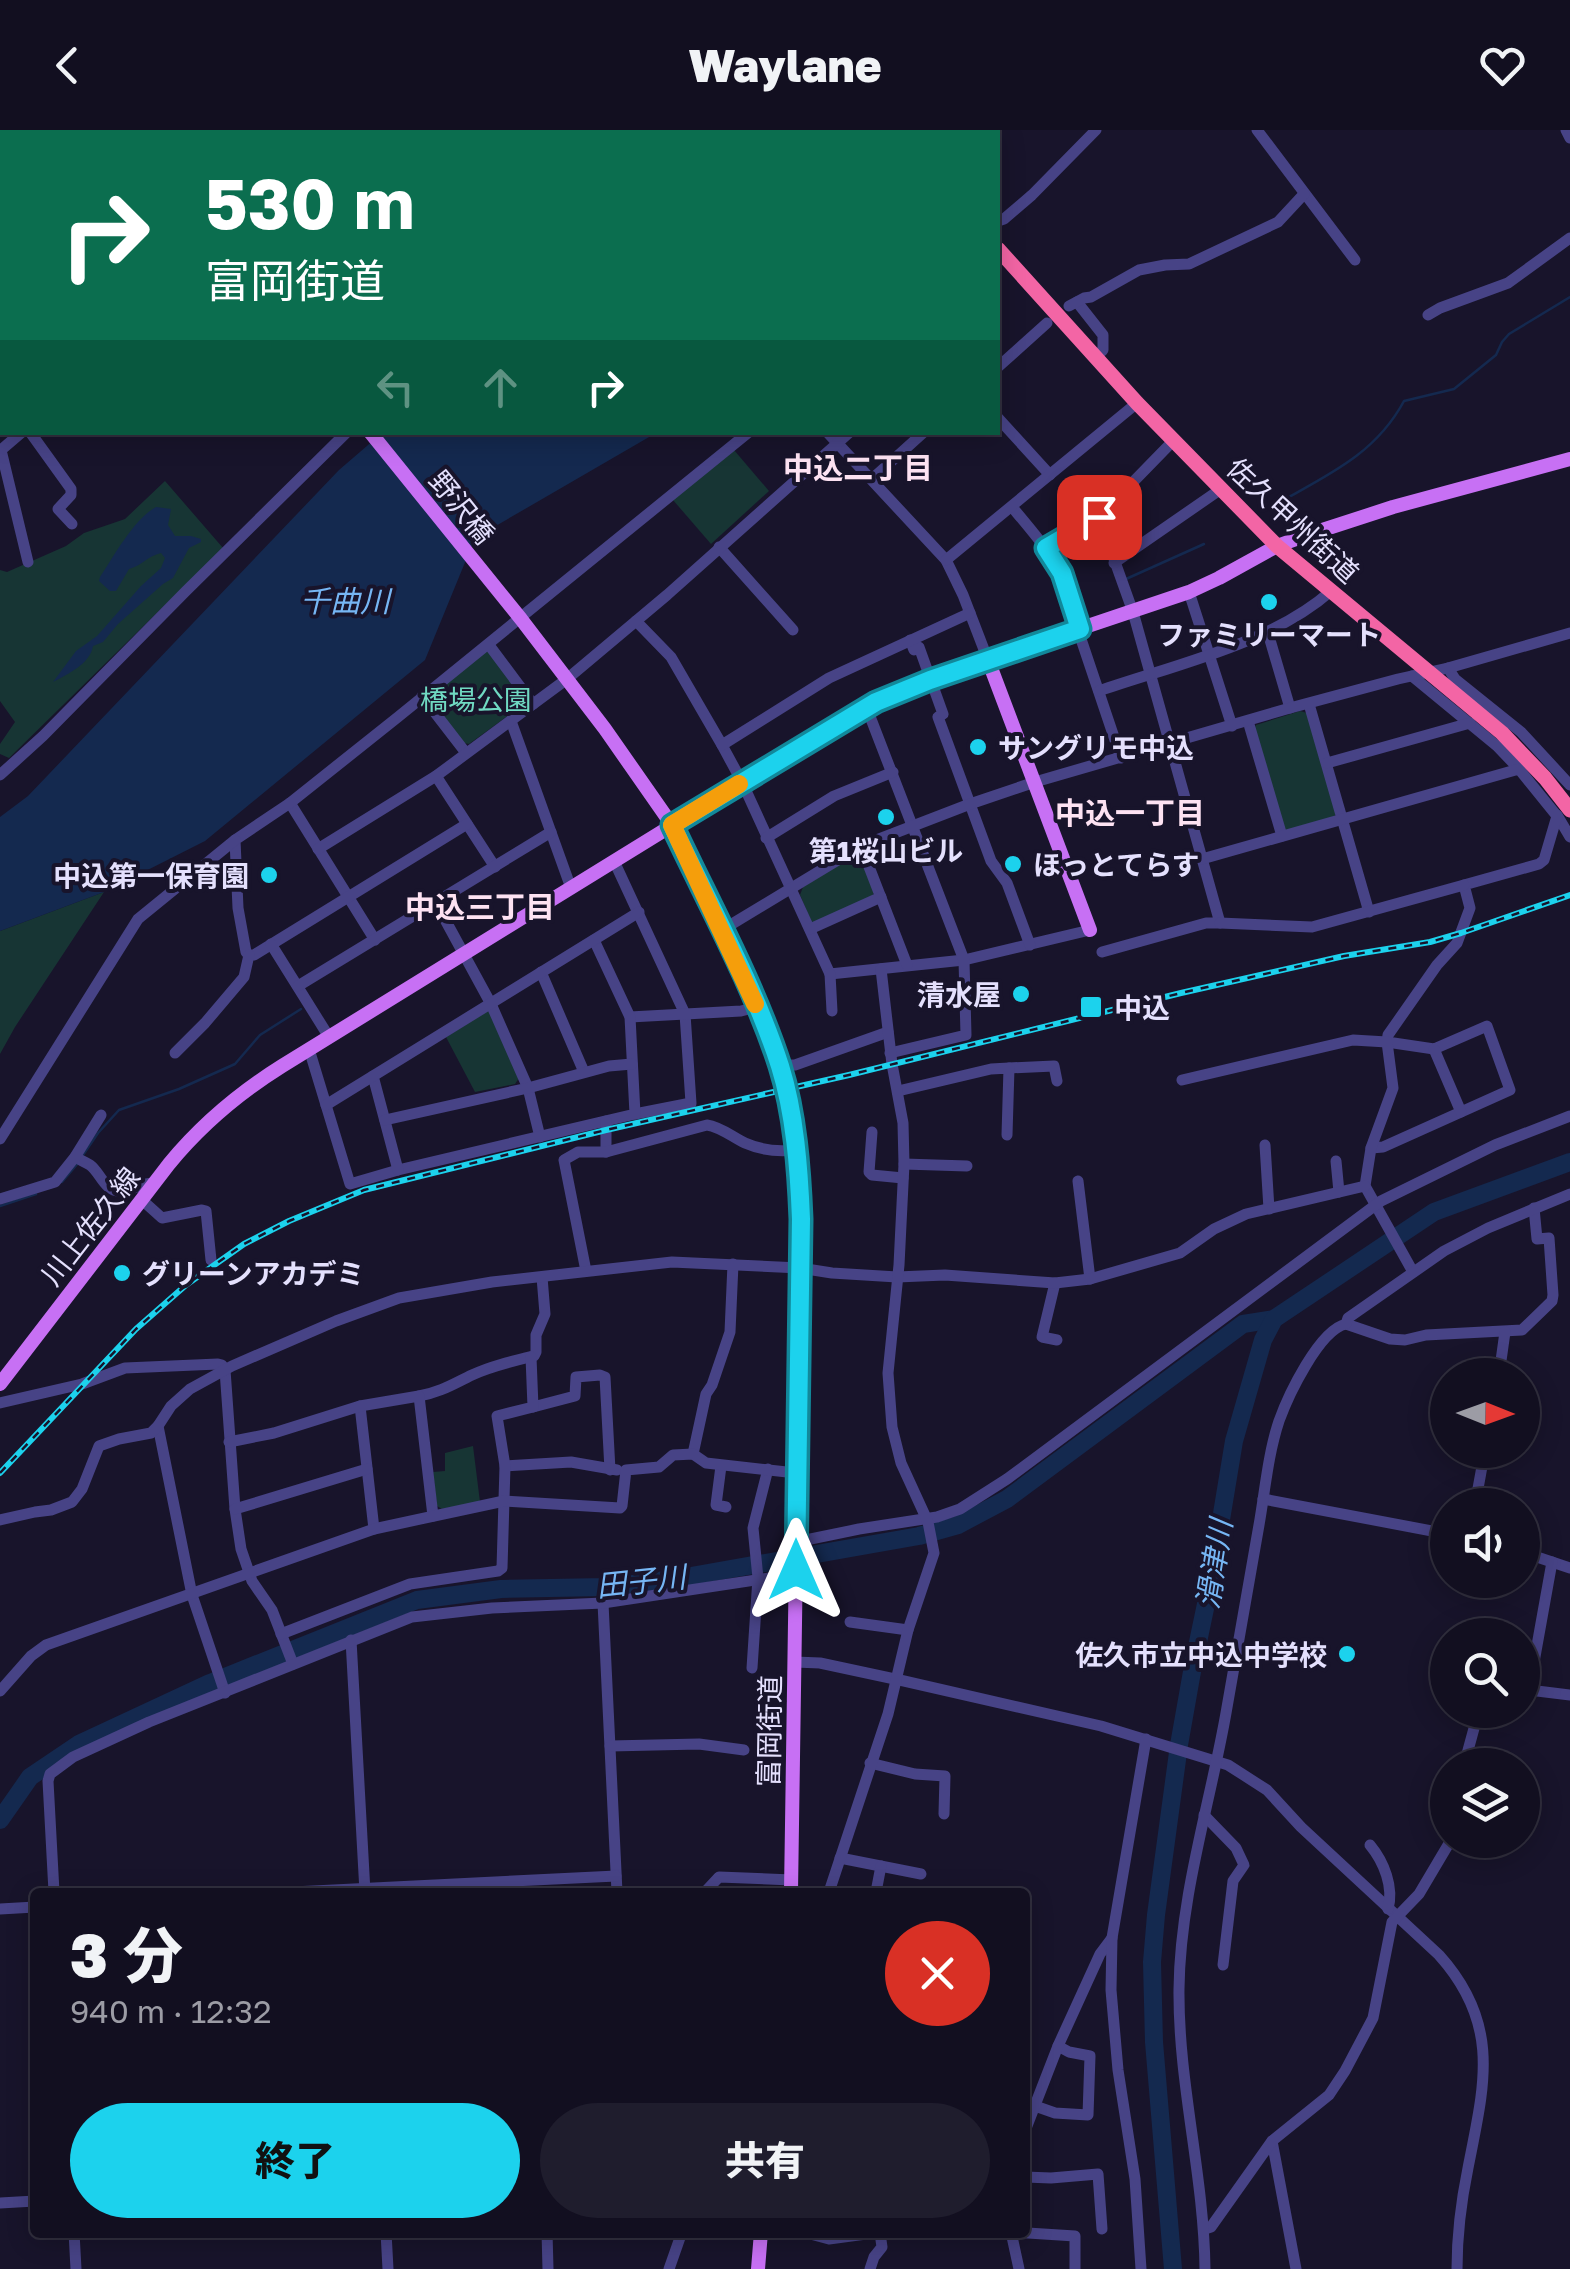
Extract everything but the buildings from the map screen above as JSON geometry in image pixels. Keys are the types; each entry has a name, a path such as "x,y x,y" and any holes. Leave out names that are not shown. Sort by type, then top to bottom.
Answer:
{"highway":[{"name":"佐久甲州街道","path":"1000,251 1137,403 1276,546 1523,753 1562,812"}],"main road":[{"name":"野沢橋","path":"372,435 519,616 672,825"},
{"path":"796,1546 801,1219 786,1090 757,1007 672,825 866,706 930,680 1189,592 1276,546 1393,507 1570,459"},
{"path":"988,660 1090,930"},
{"name":"川上佐久線","path":"0,1384 184,1146 230,1103 255,1083 672,825"},
{"name":"富岡街道","path":"792,1886 796,1546"},
{"path":"758,2269 761,2238"}],"street":[{"path":"1000,220 1096,130"},
{"path":"1257,130 1355,260"},
{"path":"1566,130 1570,138"},
{"path":"1094,357 1103,350 1103,335 1073,304 1138,270 1188,264 1278,222 1304,194"},
{"path":"1428,315 1508,283 1570,238"},
{"path":"1000,365 1047,323"},
{"path":"946,560 1137,403"},
{"path":"1000,420 1050,475"},
{"path":"18,435 0,450 28,562"},
{"path":"32,435 70,488 71,495 58,509 72,524"},
{"path":"0,774 80,700 345,435"},
{"path":"0,1139 138,919 490,644 519,616 746,435"},
{"path":"831,435 946,560 988,660"},
{"path":"318,849 436,776 567,679 847,435"},
{"path":"872,479 921,435"},
{"path":"1046,548 1099,517 1174,440"},
{"path":"1114,563 1221,489"},
{"path":"1012,507 1062,573 1120,758"},
{"path":"1099,517 1133,612 1220,923"},
{"path":"719,547 794,630"},
{"path":"1189,592 1232,726"},
{"path":"1099,692 1268,633 1310,610 1331,592"},
{"path":"722,744 829,678 970,613"},
{"path":"636,620 671,658 742,782 830,974 832,1011"},
{"path":"1268,633 1290,708"},
{"path":"722,930 861,846 970,804 1290,708 1570,634"},
{"path":"910,640 914,650 919,647 943,714 938,717 991,861 1007,884 1030,945"},
{"path":"490,644 533,704"},
{"path":"1448,668 1455,679 1521,732 1568,780"},
{"path":"1412,676 1470,722 1562,812 1570,837"},
{"path":"422,696 466,754"},
{"path":"1309,704 1368,912"},
{"path":"866,706 964,960 966,1034 890,1053"},
{"path":"511,721 571,888"},
{"path":"1248,721 1282,836"},
{"path":"1327,763 1470,722"},
{"path":"1202,859 1519,769"},
{"path":"766,838 834,796 893,772"},
{"path":"436,776 495,867"},
{"path":"290,803 375,940"},
{"path":"1102,952 1206,923 1312,928 1540,864 1562,812"},
{"path":"249,955 467,824"},
{"path":"298,986 551,832"},
{"path":"175,1053 244,976 249,955 238,908 236,840"},
{"path":"861,846 907,966"},
{"path":"310,1050 350,1184 691,1103 685,1014 614,861"},
{"path":"1413,1271 1365,1186 1372,1148 1393,1088 1387,1042 1392,1027 1457,943 1470,908 1464,885"},
{"path":"810,928 881,897"},
{"path":"436,903 491,1004 528,1088 540,1137"},
{"path":"326,1105 639,912"},
{"path":"830,974 964,960 1090,930"},
{"path":"594,940 630,1016 636,1114"},
{"path":"272,944 329,1037"},
{"path":"830,1888 898,1680 908,1630 934,1553 927,1521 901,1463 892,1427 888,1373 904,1164 903,1123 890,1053 881,968"},
{"path":"541,972 584,1072"},
{"path":"630,1016 757,1007"},
{"path":"1182,1080 1353,1040 1434,1049 1487,1026 1510,1090 1372,1148"},
{"path":"780,1066 795,1065 888,1032"},
{"path":"1434,1049 1461,1112"},
{"path":"385,1120 609,1066 632,1064"},
{"path":"898,1090 991,1069 1054,1066 1057,1081"},
{"path":"1007,1134 1009,1068"},
{"path":"373,1076 398,1170"},
{"path":"0,1199 55,1182 78,1159 102,1115"},
{"path":"796,1546 859,1529 927,1521 960,1509 1375,1206 1495,1145 1570,1116"},
{"path":"606,1121 606,1152"},
{"path":"586,1270 564,1160 578,1152 606,1152 707,1125 762,1149 795,1150"},
{"path":"872,1132 869,1172 903,1178"},
{"path":"1264,1144 1268,1208"},
{"path":"78,1159 92,1166 113,1190 154,1184"},
{"path":"1336,1161 1338,1192"},
{"path":"904,1164 967,1166"},
{"path":"1078,1181 1090,1279"},
{"path":"0,1520 72,1502 82,1490 100,1446 119,1438 146,1435 190,1389 225,1370 399,1298 492,1282 672,1262 896,1277 945,1275 1055,1283 1090,1279 1180,1254 1228,1220 1365,1186"},
{"path":"1346,1324 1348,1318 1413,1271 1459,1243 1570,1194"},
{"path":"142,1200 162,1218 206,1211 211,1260"},
{"path":"1206,2269 1205,2229 1180,2034 1182,1948 1278,1425 1301,1372 1340,1325 1405,1340 1426,1334 1522,1330 1552,1301 1549,1238 1538,1239 1534,1208"},
{"path":"693,1454 706,1394 730,1332 733,1264"},
{"path":"229,1442 274,1433 360,1406 420,1396 496,1366 531,1357 536,1352 536,1336 544,1319 542,1277"},
{"path":"1055,1283 1036,1336 1057,1340"},
{"path":"1501,1358 1504,1332"},
{"path":"531,1357 533,1406"},
{"path":"0,1403 82,1384 125,1368 222,1365 241,1549 249,1574 272,1610 292,1661"},
{"path":"282,1638 410,1584 498,1571 502,1565 504,1466 497,1416 574,1396 576,1377 605,1377 610,1470"},
{"path":"420,1396 433,1516"},
{"path":"360,1406 374,1529"},
{"path":"158,1426 192,1595 224,1690"},
{"path":"504,1466 570,1462 626,1470 659,1467 673,1456 693,1454 706,1463 721,1466 796,1473"},
{"path":"721,1466 716,1505 726,1506"},
{"path":"235,1509 366,1468"},
{"path":"752,1668 758,1580 753,1528 768,1468"},
{"path":"0,1691 46,1645 374,1529 504,1501 620,1508 626,1470"},
{"path":"1263,1499 1430,1531"},
{"path":"1540,1558 1570,1568"},
{"path":"1540,1622 1552,1562"},
{"path":"54,1888 50,1774 108,1740 292,1661 422,1614 603,1603 796,1572"},
{"path":"603,1603 617,1888"},
{"path":"850,1622 908,1630"},
{"path":"351,1640 365,1888"},
{"path":"795,1662 898,1680 1102,1726 1216,1760 1239,1770 1267,1790 1301,1827 1438,1955 1458,1980 1478,2022 1485,2056 1476,2134 1458,2221 1457,2269"},
{"path":"1540,1692 1570,1695"},
{"path":"1142,2269 1135,2179 1113,2027 1112,1938 1147,1739"},
{"path":"610,1746 699,1744 744,1750"},
{"path":"870,1764 945,1776 944,1814"},
{"path":"1204,1816 1236,1848 1244,1865 1234,1881 1223,1964"},
{"path":"1205,2229 1211,2228 1272,2141 1329,2095 1373,2018 1392,1913 1390,1889 1379,1856 1370,1845"},
{"path":"840,1858 921,1874"},
{"path":"1392,1913 1407,1908 1440,1858"},
{"path":"877,1888 881,1866"},
{"path":"401,1888 616,1876"},
{"path":"710,1888 719,1878 792,1886"},
{"path":"0,1909 30,1908"},
{"path":"1030,2117 1100,1954 1112,1938"},
{"path":"1034,2106 1056,2113 1088,2115 1090,2056 1058,2046"},
{"path":"1272,2141 1296,2269"},
{"path":"1030,2177 1098,2174 1102,2228"},
{"path":"0,2203 30,2201"},
{"path":"1030,2233 1075,2236 1075,2269"},
{"path":"74,2238 76,2269"},
{"path":"386,2238 388,2269"},
{"path":"546,2238 548,2269"},
{"path":"669,2269 680,2238"},
{"path":"870,2269 882,2247 881,2238"},
{"path":"1012,2238 1020,2269"}],"green space":[{"path":"734,450 769,491 711,544 673,500"},
{"path":"165,481 223,548 9,758 0,754 0,744 15,722 0,701 0,570 7,572 66,546 84,533 125,519"},
{"name":"橋場公園","path":"485,651 492,653 524,698 524,704 469,744 464,743 431,702 431,694"},
{"path":"1300,711 1307,713 1336,812 1334,818 1287,831 1254,730 1256,725"},
{"path":"858,853 874,892 872,897 812,923 800,895 803,887"},
{"path":"104,892 15,1027 0,1054 0,931"},
{"path":"489,1010 519,1078 515,1084 475,1092 446,1037"},
{"path":"473,1446 480,1502 442,1509 437,1506 433,1472 445,1471 445,1453"}],"water":[{"name":"千曲川","path":"380,435 653,435 475,538 425,660 205,841 104,892 0,931 0,817 28,796 339,470"},
{"path":"156,507 171,509 168,525 175,536 191,536 201,542 189,548 173,578 118,624 103,642 93,646 83,663 53,682 76,651 97,636 161,568 165,558 161,553 129,569 116,591 110,591 99,581 132,529"}],"waterway":[{"path":"1280,502 1366,448 1404,401 1454,389 1496,355 1509,334 1570,297"},
{"path":"1126,579 1204,544"},
{"path":"83,1155 119,1110 235,1064 260,1035 301,1009"},
{"path":"62,1182 79,1162"},
{"name":"滑津川","path":"1173,2269 1154,2042 1152,1962 1156,1915 1179,1745 1234,1441 1263,1340 1274,1319 1434,1212 1570,1162"},
{"path":"0,1206 36,1194"},
{"name":"田子川","path":"0,1820 30,1777 79,1744 210,1683 417,1600 501,1589 606,1587 674,1579 919,1536 958,1525 1007,1499 1243,1324 1274,1319"}],"railway":[{"path":"0,1473 136,1329 186,1285 244,1244 364,1190 1181,993 1344,956 1430,942 1570,895"}],"slow traffic":[{"path":"739,784 672,825 755,1004"}],"place":[{"name":"ファミリーマート","path":"1269,602"},
{"name":"サングリモ中込","path":"978,747"},
{"name":"第1桜山ビル","path":"886,817"},
{"name":"ほっとてらす","path":"1013,864"},
{"name":"中込第一保育園","path":"269,875"},
{"name":"清水屋","path":"1021,994"},
{"name":"中込","path":"1091,1007"},
{"name":"グリーンアカデミ","path":"122,1273"},
{"name":"佐久市立中込中学校","path":"1347,1654"}],"district":[{"name":"中込二丁目","path":"858,468"},
{"name":"中込一丁目","path":"1130,813"},
{"name":"中込三丁目","path":"480,907"}],"route":[{"path":"796,1570 801,1219 786,1090 757,1007 672,825 876,702 1080,629 1062,573 1046,548 1099,517"}]}
